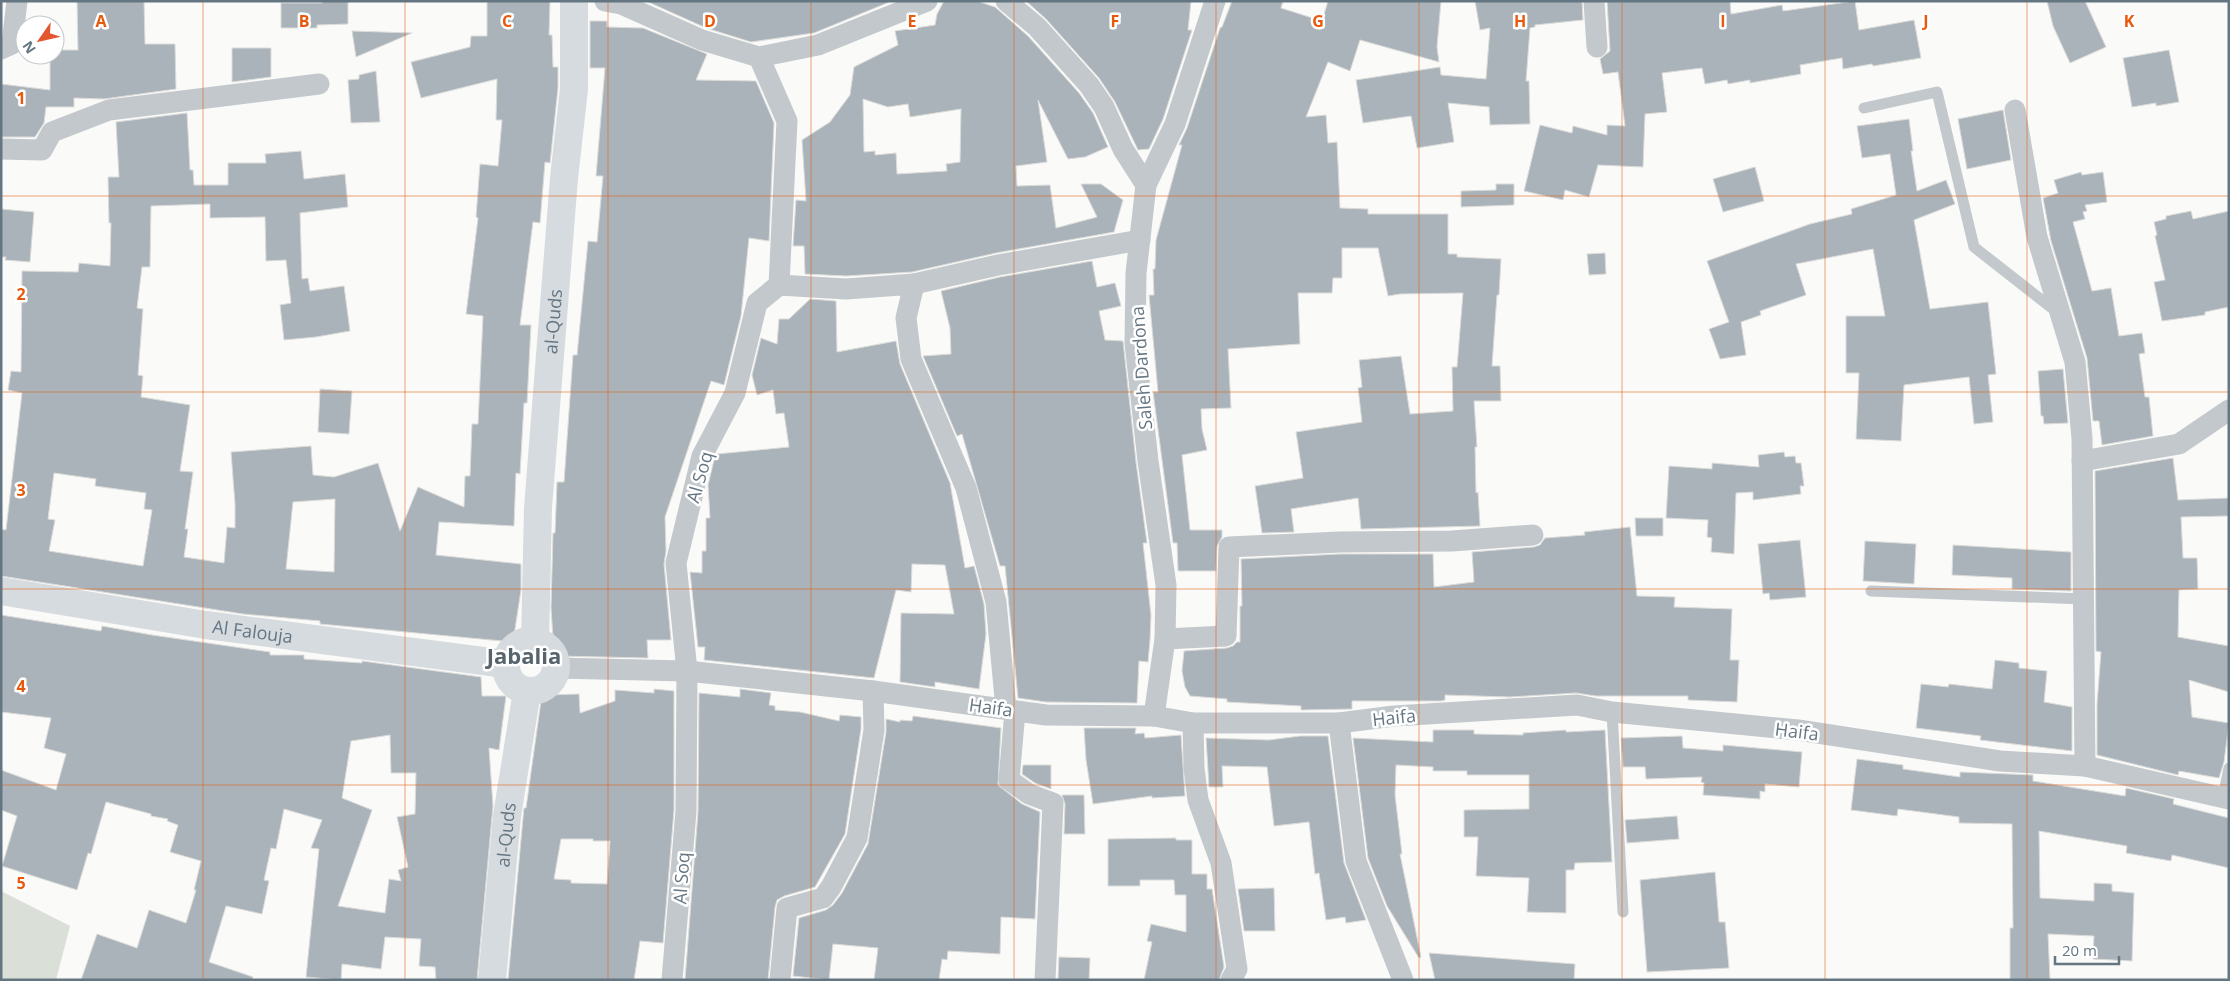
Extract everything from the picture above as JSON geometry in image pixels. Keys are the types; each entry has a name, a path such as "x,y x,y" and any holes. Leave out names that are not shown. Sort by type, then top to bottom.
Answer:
{"main road":[{"name":"al-Quds","path":"535,642 538,508 564,187 574,89 574,1"},
{"name":"Al Falouja","path":"1,591 206,625 506,664"},
{"path":"527,642 535,642 542,644 552,654 555,668 554,676 543,688 527,691 514,684 509,678 506,664 512,649 527,642"},
{"name":"al-Quds","path":"492,980 507,816 527,691"}],"street":[{"path":"1,49 12,44 17,1"},
{"path":"605,1 621,4 702,40 759,57 818,46 928,1"},
{"path":"1006,1 1037,27 1090,85 1104,107 1123,149 1146,185"},
{"name":"Saleh Dardona","path":"1154,716 1166,639 1166,585 1148,461 1135,343 1136,273 1146,185 1175,124 1214,1"},
{"path":"1594,1 1597,47"},
{"path":"759,57 788,121 779,285 846,289 914,284 998,265 1140,240"},
{"path":"1,149 42,150 52,132 109,110 319,84"},
{"path":"2015,110 2037,237 2075,362 2082,461 2085,766"},
{"path":"914,284 906,318 911,359 966,488 996,602 1010,710 1008,780 1029,794 1053,803 1045,980"},
{"name":"Al Soq","path":"672,980 686,811 687,671 676,563 702,456 735,393 757,303 779,285"},
{"path":"2082,461 2180,444 2229,410"},
{"path":"1166,639 1226,636 1229,547 1340,542 1452,541 1533,535"},
{"name":"Haifa","path":"555,668 687,671 872,692 1046,716 1154,716 1193,723 1339,723 1394,716 1576,705 1612,712 1798,730 2000,761 2085,766 2226,798"},
{"path":"780,980 787,908 823,898 831,888 857,838 874,730 872,692"},
{"path":"1193,723 1194,768 1198,800 1221,863 1237,969 1231,980"},
{"path":"1339,723 1356,861 1403,980"}],"lane":[{"path":"1864,108 1936,92 1974,247 2062,316"},
{"path":"1870,591 2084,600"},
{"path":"1612,712 1624,912"},
{"path":"2226,798 2229,768"}],"shaded area":[{"path":"1,891 70,926 56,980 1,980"}],"building":[{"path":"77,1 144,1 145,44 175,44 176,89 104,99 74,98 74,107 46,107 44,123 35,137 1,137 1,84 50,90 50,65 65,65 65,50 78,50"},
{"path":"322,1 348,1 348,24 317,25 317,28 281,28 281,3 322,3"},
{"path":"487,1 550,1 549,35 552,35 553,67 558,67 558,88 550,163 545,162 540,223 533,222 520,325 531,325 527,403 524,403 520,474 516,473 514,526 439,522 436,555 521,564 521,590 513,642 320,624 320,621 243,614 1,576 1,529 6,530 22,393 8,390 11,371 21,372 22,271 78,272 79,263 110,266 111,223 109,223 108,177 119,177 116,122 187,113 190,170 193,170 194,185 228,185 228,163 266,163 265,154 301,151 304,179 345,174 348,207 300,213 302,279 308,278 310,291 344,286 350,331 316,337 284,340 280,305 291,303 286,260 266,261 265,217 210,218 210,204 151,206 150,267 142,267 137,308 143,309 138,375 143,376 141,397 190,405 180,471 193,472 185,529 188,529 184,557 224,563 227,527 235,528 231,452 311,446 313,475 334,477 378,463 400,531 418,487 464,507 465,476 470,476 472,424 478,424 483,316 466,314 478,218 476,217 480,164 498,166 502,120 496,120 497,79 421,98 411,62 470,47 471,36 487,36","holes":["54,473 96,479 95,486 146,493 144,509 152,510 143,566 49,551 55,520 48,519","335,499 334,572 286,569 293,502"]},
{"path":"646,1 892,1 814,33 751,42 706,28"},
{"path":"944,1 977,1 995,7 1028,36 1079,93 1093,113 1108,147 1085,157 1068,159 1038,100 1047,162 1016,166 1017,186 1050,185 1056,228 1097,217 1081,184 1101,184 1123,200 1114,232 996,253 912,272 846,276 805,274 804,246 793,246 796,200 806,201 802,140 830,122 850,95 854,67 898,45 895,31 935,25 937,14","holes":["863,99 888,107 908,104 910,117 961,109 960,162 946,164 947,171 897,174 896,153 875,155 875,151 864,152"]},
{"path":"1026,1 1191,1 1188,30 1192,30 1163,119 1149,149 1138,150 1115,102 1099,78 1046,19"},
{"path":"1232,1 1283,1 1281,8 1322,21 1328,1 1441,1 1437,47 1439,62 1360,40 1350,71 1328,62 1306,117 1326,115 1328,143 1337,142 1340,208 1368,209 1368,214 1448,214 1448,254 1457,254 1457,257 1501,259 1492,366 1500,366 1501,401 1474,401 1477,447 1475,447 1476,493 1478,492 1480,526 1361,529 1358,498 1291,509 1294,532 1262,533 1255,486 1303,478 1296,432 1362,422 1358,388 1362,387 1359,360 1401,356 1410,414 1453,411 1452,367 1457,367 1463,293 1400,294 1388,296 1378,248 1342,248 1342,278 1333,278 1332,293 1298,293 1300,344 1228,349 1231,408 1201,409 1202,429 1207,450 1182,455 1190,530 1222,530 1222,537 1217,546 1216,571 1178,571 1177,543 1173,543 1153,392 1158,392 1149,295 1154,295 1153,269 1155,269 1156,240 1182,145 1179,145 1187,128 1220,28"},
{"path":"1475,1 1582,1 1583,20 1535,25 1535,27 1530,28 1526,81 1529,81 1530,124 1490,125 1489,107 1448,103 1454,142 1417,148 1411,116 1363,123 1356,80 1440,67 1441,75 1486,79 1490,28 1480,30"},
{"path":"1607,1 1730,1 1731,14 1782,5 1783,11 1855,1 1859,30 1914,20 1921,58 1843,69 1842,58 1800,65 1801,74 1750,83 1750,80 1728,84 1727,80 1705,84 1702,68 1662,73 1667,112 1645,114 1643,167 1598,165 1589,197 1565,190 1563,200 1524,191 1540,125 1572,133 1573,126 1607,135 1607,125 1625,126 1618,72 1603,74 1600,59 1610,51"},
{"path":"2047,1 2085,1 2106,47 2070,63 2053,26"},
{"path":"590,21 607,21 607,27 643,28 707,54 696,80 756,81 774,123 769,241 749,238 741,316 724,385 711,381 665,517 666,551 664,564 671,640 647,640 648,658 557,656 554,653 551,608 553,533 555,533 557,482 564,482 573,355 577,355 588,241 597,242 603,176 596,176 605,68 590,68"},
{"path":"352,31 412,33 356,57"},
{"path":"232,48 271,48 271,77 232,82"},
{"path":"2169,50 2179,102 2156,106 2156,103 2132,107 2123,58"},
{"path":"376,71 380,122 351,123 348,80 359,79 359,75"},
{"path":"2003,110 2011,160 1967,169 1958,119"},
{"path":"1909,119 1913,151 1911,151 1917,191 1946,180 1955,204 1914,220 1930,309 1988,302 1996,374 1988,375 1993,422 1974,424 1969,377 1904,385 1901,441 1856,439 1859,373 1846,373 1846,316 1885,316 1873,249 1796,264 1806,295 1760,311 1761,315 1741,322 1746,355 1720,359 1709,329 1729,322 1707,261 1810,224 1852,214 1851,209 1896,195 1890,154 1862,158 1857,126"},
{"path":"1755,167 1764,201 1723,212 1713,179"},
{"path":"2081,172 2082,175 2103,172 2107,202 2085,205 2087,211 2083,212 2085,219 2073,222 2092,291 2111,288 2119,336 2142,333 2145,353 2139,354 2145,397 2149,397 2153,436 2102,445 2099,421 2093,421 2087,358 2051,241 2043,198 2058,193 2054,180"},
{"path":"1496,184 1514,184 1514,205 1461,207 1461,191 1496,190"},
{"path":"1,209 34,212 30,262 5,260 6,257 1,257"},
{"path":"2191,211 2193,219 2229,211 2229,307 2205,312 2205,315 2162,321 2154,282 2165,280 2155,236 2157,235 2154,222 2166,219 2166,216"},
{"path":"1605,253 1606,274 1589,275 1587,254"},
{"path":"1092,261 1097,287 1115,283 1121,306 1099,311 1105,340 1123,341 1147,543 1143,543 1151,615 1150,640 1148,662 1139,661 1137,703 1046,702 1018,698 1005,566 1000,566 962,434 957,436 923,356 951,354 950,328 941,291 1000,277"},
{"path":"810,299 836,301 837,352 896,341 900,364 950,483 965,568 974,566 984,604 986,634 979,689 935,682 935,687 900,682 901,613 954,614 945,565 912,564 911,592 896,590 874,678 704,660 705,647 698,647 690,572 702,573 702,551 706,551 706,518 710,518 708,485 714,460 717,454 789,447 784,413 776,414 773,390 757,395 752,375 761,338 777,344 779,319 789,319"},
{"path":"2063,369 2068,423 2044,424 2043,416 2041,416 2038,371"},
{"path":"320,389 352,391 349,434 318,432"},
{"path":"1784,452 1785,457 1795,456 1796,463 1801,463 1804,486 1800,486 1801,494 1753,500 1753,492 1736,493 1734,554 1711,552 1712,538 1707,537 1708,520 1666,518 1669,466 1712,469 1712,463 1759,467 1758,455"},
{"path":"2173,458 2178,500 2229,498 2229,516 2181,517 2183,558 2197,558 2198,589 2179,590 2178,637 2229,646 2229,692 2189,680 2192,717 2229,723 2224,762 2219,778 2179,771 2178,775 2097,755 2097,704 2101,652 2096,651 2095,471"},
{"path":"1635,518 1663,518 1663,536 1636,536"},
{"path":"1630,527 1637,596 1675,597 1674,607 1732,609 1730,660 1739,660 1737,702 1688,700 1688,696 1596,696 1576,693 1510,697 1445,695 1445,700 1441,701 1352,701 1352,709 1301,710 1301,706 1227,702 1227,699 1190,696 1185,687 1182,671 1184,651 1227,648 1240,642 1240,606 1242,606 1241,559 1340,554 1433,554 1434,587 1474,582 1472,552 1534,547 1540,545 1545,538 1585,535 1584,532"},
{"path":"1800,540 1806,597 1770,600 1769,593 1763,594 1758,544"},
{"path":"1865,541 1916,544 1914,584 1863,581"},
{"path":"1953,545 2071,552 2071,591 2012,589 2012,578 1952,575"},
{"path":"1,615 101,631 102,626 270,652 270,655 304,655 304,659 362,663 362,661 481,677 482,696 506,696 499,750 489,748 493,806 477,980 436,980 435,967 419,966 421,939 385,937 381,969 342,964 341,980 306,977 319,849 311,848 322,820 284,809 276,849 271,848 264,880 269,881 262,914 226,906 209,962 253,977 252,980 81,980 97,934 137,948 149,910 186,923 196,890 194,890 201,861 170,852 178,825 167,821 168,819 151,816 151,814 106,802 91,854 88,853 77,890 2,866 17,816 1,810 1,770 56,790 66,754 44,748 51,718 1,712","holes":["390,735 391,773 416,773 415,814 397,817 408,867 398,870 401,881 389,879 385,913 338,906 372,810 342,798 351,741"]},
{"path":"1995,660 2019,663 2019,668 2047,671 2044,702 2072,707 2072,751 1980,740 1981,736 1916,728 1921,684 1948,687 1949,684 1992,689"},
{"path":"654,689 674,691 674,810 663,943 640,941 634,980 508,980 524,808 526,808 541,701 543,702 546,695 579,694 580,713 615,701 615,690 654,693","holes":["561,839 593,839 593,841 610,841 607,884 571,883 571,880 554,879"]},
{"path":"740,689 771,693 769,705 775,706 775,710 800,712 839,721 840,715 861,717 861,729 845,834 815,887 784,896 777,900 768,980 685,980 698,812 699,693 740,697"},
{"path":"913,716 1001,728 998,785 1022,804 1040,812 1035,919 1001,917 1000,954 948,951 947,960 942,959 939,980 874,980 878,948 833,944 829,980 793,976 799,918 826,910 833,905 842,893 868,844 886,732 886,719 900,722 900,720 912,721"},
{"path":"1084,728 1136,728 1135,734 1144,733 1145,738 1181,735 1185,796 1152,798 1152,796 1093,804 1086,760"},
{"path":"1433,730 1474,730 1474,734 1523,735 1523,733 1566,730 1566,732 1605,730 1612,862 1575,863 1574,870 1566,870 1566,913 1527,912 1529,878 1476,876 1478,837 1464,837 1464,810 1529,809 1529,775 1467,775 1467,771 1433,771 1433,767 1396,765 1395,795 1402,854 1400,854 1421,957 1419,958 1387,906 1368,858 1353,738 1433,742"},
{"path":"1300,736 1328,736 1344,863 1366,920 1346,923 1345,917 1326,920 1319,873 1315,874 1309,822 1274,826 1267,767 1222,766 1223,787 1209,787 1206,738 1269,740"},
{"path":"1682,736 1683,748 1723,751 1723,745 1802,752 1799,787 1765,784 1765,792 1760,791 1760,799 1703,795 1704,783 1701,782 1702,777 1646,779 1645,767 1623,767 1621,738"},
{"path":"1857,759 1903,765 1903,769 1960,777 1960,772 2033,775 2033,781 2125,796 2126,788 2174,799 2173,804 2229,818 2229,868 2172,855 2171,861 2126,853 2127,846 2039,831 2040,898 2094,901 2094,883 2112,884 2112,891 2134,893 2132,961 2093,959 2094,936 2048,934 2050,980 2010,980 2010,928 2013,928 2012,824 1959,823 1959,817 1898,809 1897,816 1851,810"},
{"path":"1023,765 1051,765 1051,789 1035,783 1022,774"},
{"path":"1062,795 1084,795 1085,834 1064,834 1065,804"},
{"path":"1677,816 1679,839 1627,843 1625,820"},
{"path":"1176,838 1176,840 1192,840 1192,874 1207,874 1207,889 1212,889 1224,967 1219,980 1144,980 1152,942 1147,941 1151,924 1186,932 1186,895 1175,895 1174,880 1140,880 1140,886 1108,886 1108,839"},
{"path":"1715,872 1719,922 1725,922 1729,968 1647,972 1640,880"},
{"path":"1274,888 1275,931 1244,931 1238,889"},
{"path":"1429,953 1575,964 1574,980 1435,980"},
{"path":"1059,957 1090,958 1089,980 1058,980"}],"district":[{"name":"Jabalia","path":"524,655"}]}
